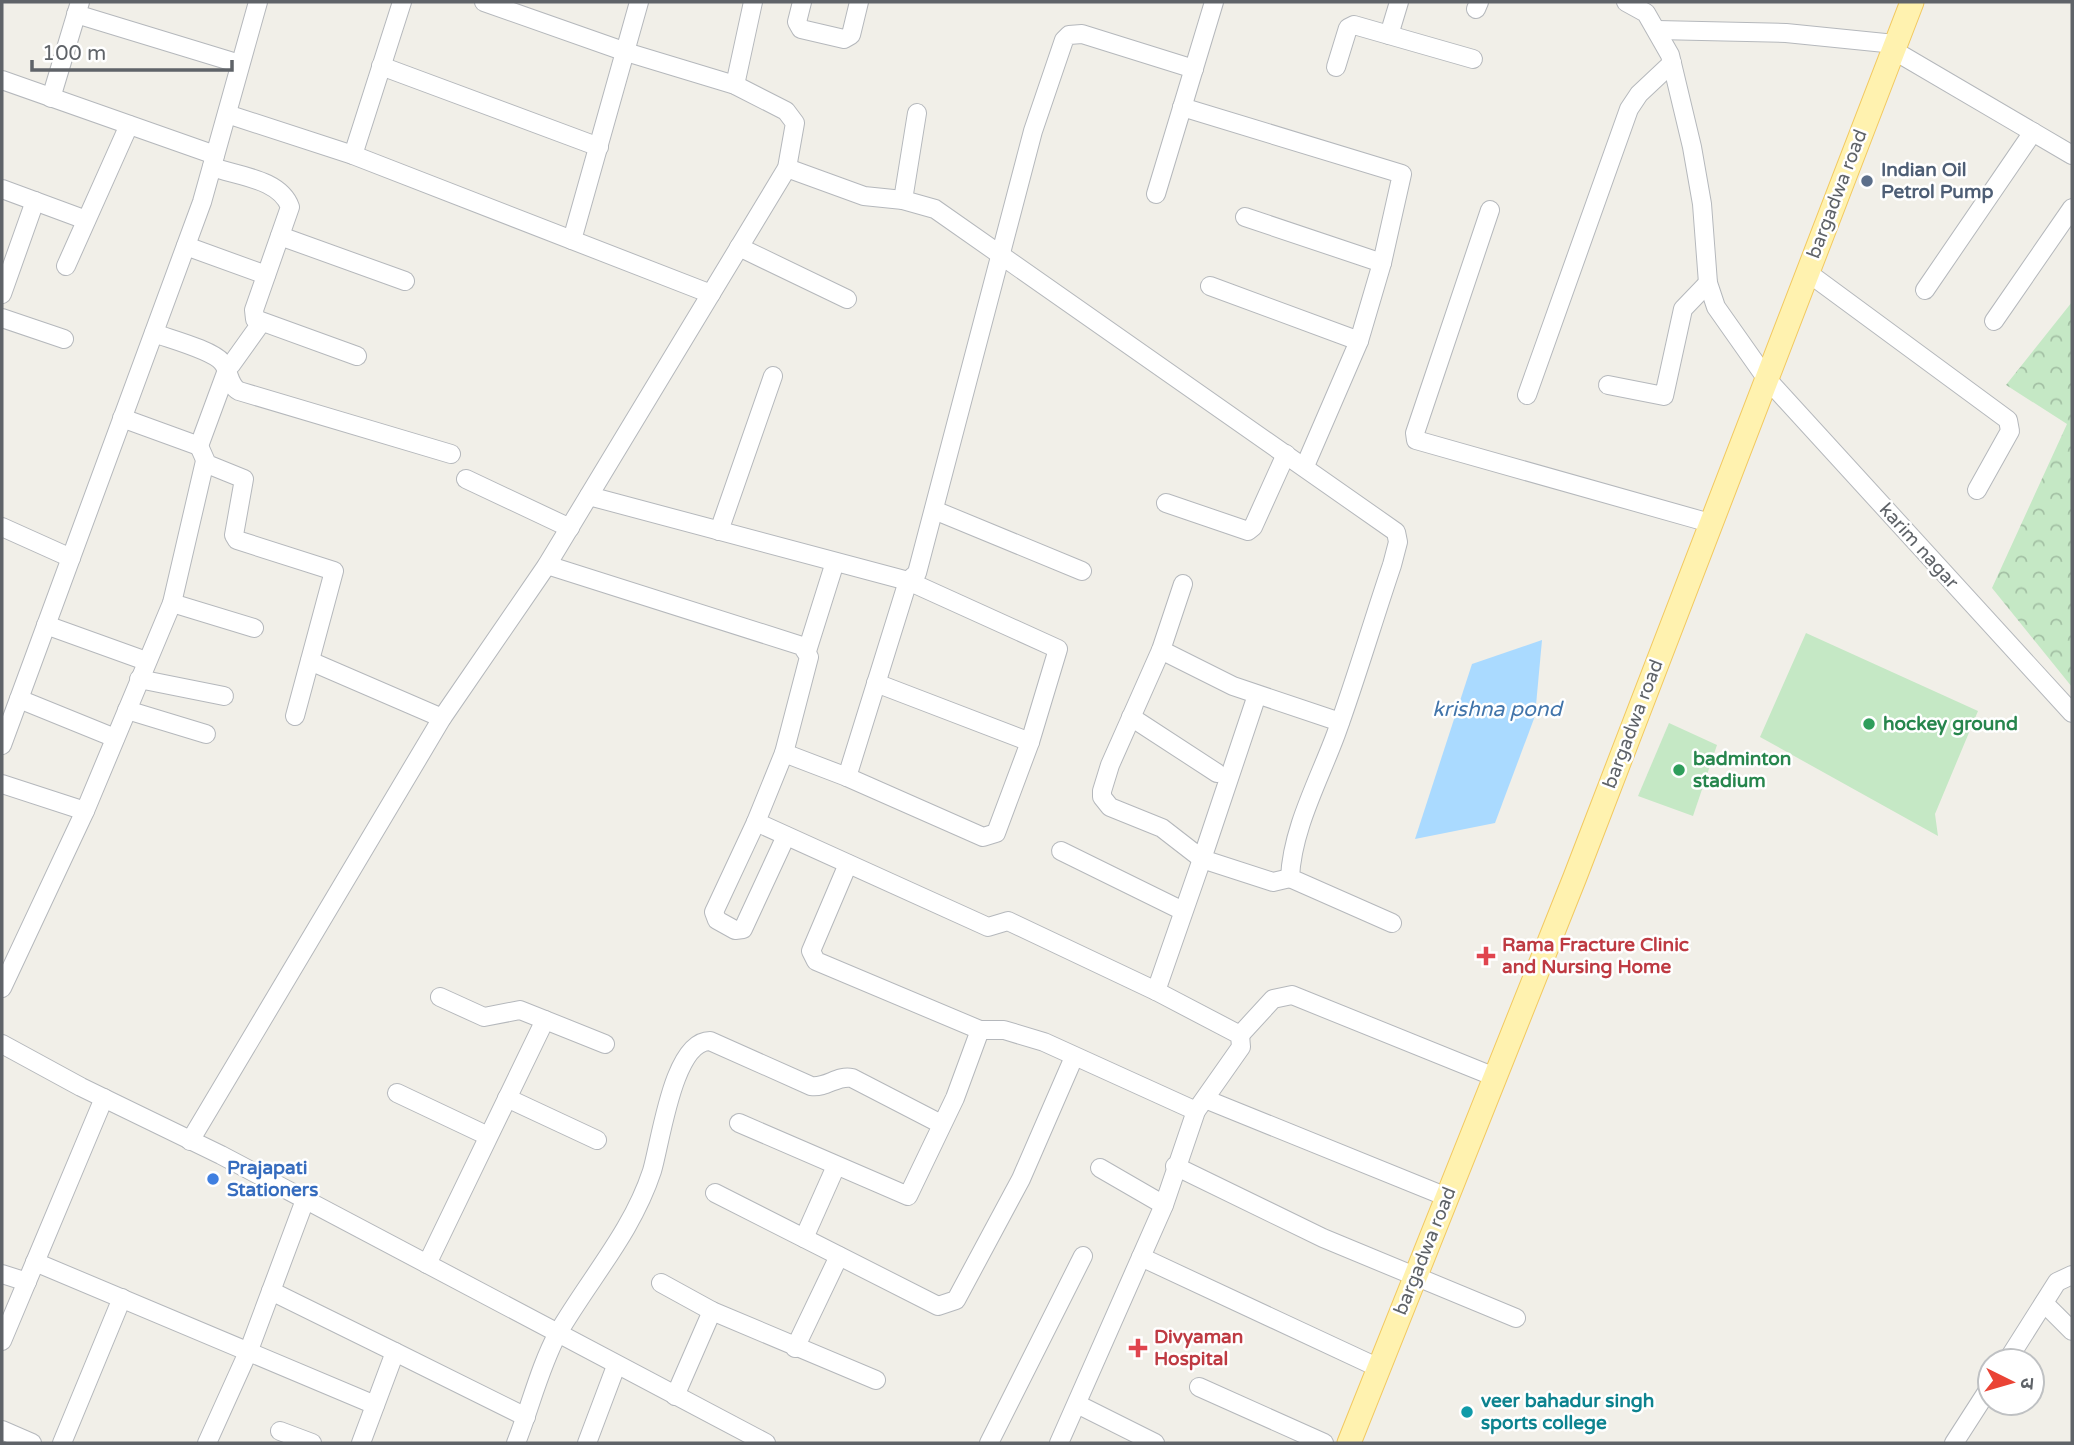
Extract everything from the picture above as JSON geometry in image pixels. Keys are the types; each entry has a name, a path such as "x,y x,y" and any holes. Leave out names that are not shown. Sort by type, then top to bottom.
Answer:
{"main road":[{"name":"bargadwa road","path":"1349,1443 1495,1077 1912,2"}],"street":[{"path":"2,745 186,246 214,161 258,2"},
{"path":"353,155 402,2"},
{"path":"190,1141 442,718 547,565 787,168 795,123 793,116 735,85 626,52 484,2"},
{"path":"572,240 639,2"},
{"path":"735,85 743,34 752,2"},
{"path":"802,2 797,22 801,29 844,39 851,35 859,2"},
{"path":"1156,194 1213,2"},
{"path":"1389,35 1399,2"},
{"path":"1608,385 1664,396 1681,314 1697,295 1702,204 1661,73 1657,30 1646,13 1626,2"},
{"path":"51,98 75,6 240,64"},
{"path":"1336,67 1350,26 1473,59"},
{"path":"1657,30 1786,33 1894,47 2072,155"},
{"path":"847,776 908,581 917,573 1033,131 1064,40 1069,35 1082,34 1194,69"},
{"path":"381,65 599,147"},
{"path":"1527,396 1629,109 1661,73"},
{"path":"2,80 129,125 286,195 290,207 254,310 261,323 356,356"},
{"path":"1182,107 1402,174 1382,263 1359,341 1305,467"},
{"path":"903,200 917,113"},
{"path":"227,114 353,155 711,294"},
{"path":"66,266 129,125"},
{"path":"1925,290 2033,132"},
{"path":"787,168 864,197 903,200 935,209 1391,526 1398,542 1340,722 1301,827 1291,860 1290,878"},
{"path":"2,189 86,220"},
{"path":"2,294 35,201"},
{"path":"1994,321 2072,208"},
{"path":"1490,210 1432,376 1416,440 1710,523"},
{"path":"1245,217 1382,263"},
{"path":"280,236 405,281"},
{"path":"186,246 266,275"},
{"path":"739,247 847,299"},
{"path":"1807,272 2008,420 2010,431 1977,490"},
{"path":"1210,286 1359,341"},
{"name":"karim nagar","path":"1697,295 1716,307 1766,378 2072,713"},
{"path":"2,318 64,339"},
{"path":"2,988 85,811 172,603 202,454 229,368 261,323"},
{"path":"154,333 217,357 229,368 234,388 239,391 451,454"},
{"path":"719,531 773,376"},
{"path":"122,418 202,454 244,479 234,535 237,540 334,571 295,716"},
{"path":"1166,503 1248,530 1253,527 1286,454"},
{"path":"466,479 570,528"},
{"path":"589,496 908,581 1058,649 1030,742 996,833 991,836 983,837 847,776 784,753"},
{"path":"933,510 1082,571"},
{"path":"2,527 71,558"},
{"path":"786,836 743,929 735,930 717,920 714,912 784,753 808,657 807,651 835,562"},
{"path":"547,565 802,646 807,651"},
{"path":"1183,584 1161,650 1110,765 1102,797 1110,807 1162,828 1202,859 1273,882 1290,878 1392,923"},
{"path":"172,603 254,628"},
{"path":"46,625 146,661"},
{"path":"1161,650 1233,686 1340,722"},
{"path":"310,661 442,718"},
{"path":"139,679 224,696"},
{"path":"876,683 1030,742"},
{"path":"1156,991 1258,695"},
{"path":"19,699 115,738"},
{"path":"127,710 206,734"},
{"path":"1131,717 1217,773"},
{"path":"2,784 85,811"},
{"path":"755,822 988,928 1008,921 1156,991 1240,1035"},
{"path":"1060,852 1183,911"},
{"path":"848,864 811,951 812,957 980,1030 1004,1030 1045,1042 1074,1057 1447,1197"},
{"path":"1059,1443 1164,1205 1175,1166 1201,1105 1241,1047 1240,1035 1273,999 1292,995 1495,1077"},
{"path":"440,997 484,1017 514,1009 605,1044"},
{"path":"427,1265 545,1020"},
{"path":"739,1123 908,1196 940,1124 956,1098 980,1030"},
{"path":"516,1443 557,1335 624,1235 651,1172 671,1093 690,1049 696,1043 710,1041 811,1086 825,1086 846,1076 940,1124"},
{"path":"2,1044 305,1200 765,1443"},
{"path":"715,1193 938,1306 956,1300 1021,1179 1074,1057"},
{"path":"397,1094 488,1136"},
{"path":"2,1341 104,1098"},
{"path":"507,1098 597,1140"},
{"path":"804,1238 836,1166"},
{"path":"1175,1166 1323,1238 1516,1318"},
{"path":"1100,1168 1164,1205"},
{"path":"207,1443 249,1350 305,1200"},
{"path":"795,1348 839,1256"},
{"path":"989,1443 1083,1256"},
{"path":"1141,1257 1379,1368"},
{"path":"35,1262 375,1405"},
{"path":"2,1274 27,1282"},
{"path":"2016,1347 2057,1282 2072,1275"},
{"path":"661,1283 712,1311 876,1380"},
{"path":"271,1292 526,1417"},
{"path":"62,1443 122,1298"},
{"path":"2044,1303 2072,1331"},
{"path":"675,1396 712,1311"},
{"path":"361,1443 395,1352"},
{"path":"587,1443 617,1366"},
{"path":"1199,1387 1324,1443"},
{"path":"1077,1404 1155,1443"},
{"path":"1962,1440 1976,1414"},
{"path":"2,1430 32,1443"},
{"path":"279,1431 312,1443"}],"green space":[{"path":"2072,302 2072,687 1992,588 2067,424 2006,385"},
{"name":"hockey ground","path":"1806,633 1978,711 1935,814 1938,836 1760,737"},
{"name":"badminton stadium","path":"1669,723 1717,745 1693,816 1638,796"}],"water":[{"name":"krishna pond","path":"1542,640 1535,716 1495,823 1415,839 1472,664"}],"place":[{"name":"Indian Oil Petrol Pump","path":"1867,181"},
{"name":"hockey ground","path":"1869,724"},
{"name":"badminton stadium","path":"1679,770"},
{"name":"Rama Fracture Clinic and Nursing Home","path":"1486,956"},
{"name":"Prajapati Stationers","path":"213,1179"},
{"name":"Divyaman Hospital","path":"1138,1348"},
{"name":"veer bahadur singh sports college","path":"1467,1412"}]}
